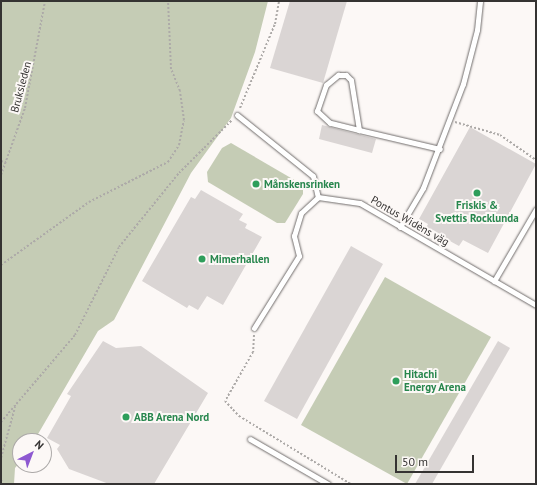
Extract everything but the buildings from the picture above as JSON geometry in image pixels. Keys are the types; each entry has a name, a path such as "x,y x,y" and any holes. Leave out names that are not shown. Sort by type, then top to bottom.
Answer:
{"lane":[{"path":"400,227 414,206 440,149 469,66 480,1"},
{"path":"359,130 351,80 346,75 338,75 326,86 318,111 330,123 359,130 440,149"},
{"path":"237,115 313,176 318,197 301,213 294,236 299,256 254,328"},
{"name":"Pontus Widèns väg","path":"318,197 360,203 536,305"},
{"path":"494,281 536,208"},
{"path":"250,438 328,484"}],"path":[{"name":"Bruksleden","path":"1,175 30,88 45,1"},
{"path":"1,266 89,202 168,162 179,145 184,120 169,56 168,1"},
{"path":"1,422 75,335 119,246 179,173 237,115 275,24 279,1"},
{"path":"450,120 500,135 536,160"},
{"path":"1,161 6,162"},
{"path":"254,328 253,352 225,401 239,416 351,484"},
{"path":"1,458 15,407"},
{"path":"1,480 3,484"}],"green space":[{"path":"1,1 268,1 255,52 231,118 191,173 114,320 98,331 39,433 12,433 12,473 15,473 14,484 1,484"},
{"name":"Månskensrinken","path":"231,143 303,185 303,194 285,223 277,223 208,182 207,172 222,148"},
{"name":"Hitachi Energy Arena","path":"385,277 491,337 407,484 301,425"}],"place":[{"name":"Månskensrinken","path":"256,184"},
{"name":"Friskis & Svettis Rocklunda","path":"477,193"},
{"name":"Mimerhallen","path":"202,259"},
{"name":"Hitachi Energy Arena","path":"396,381"},
{"name":"ABB Arena Nord","path":"126,417"}]}
